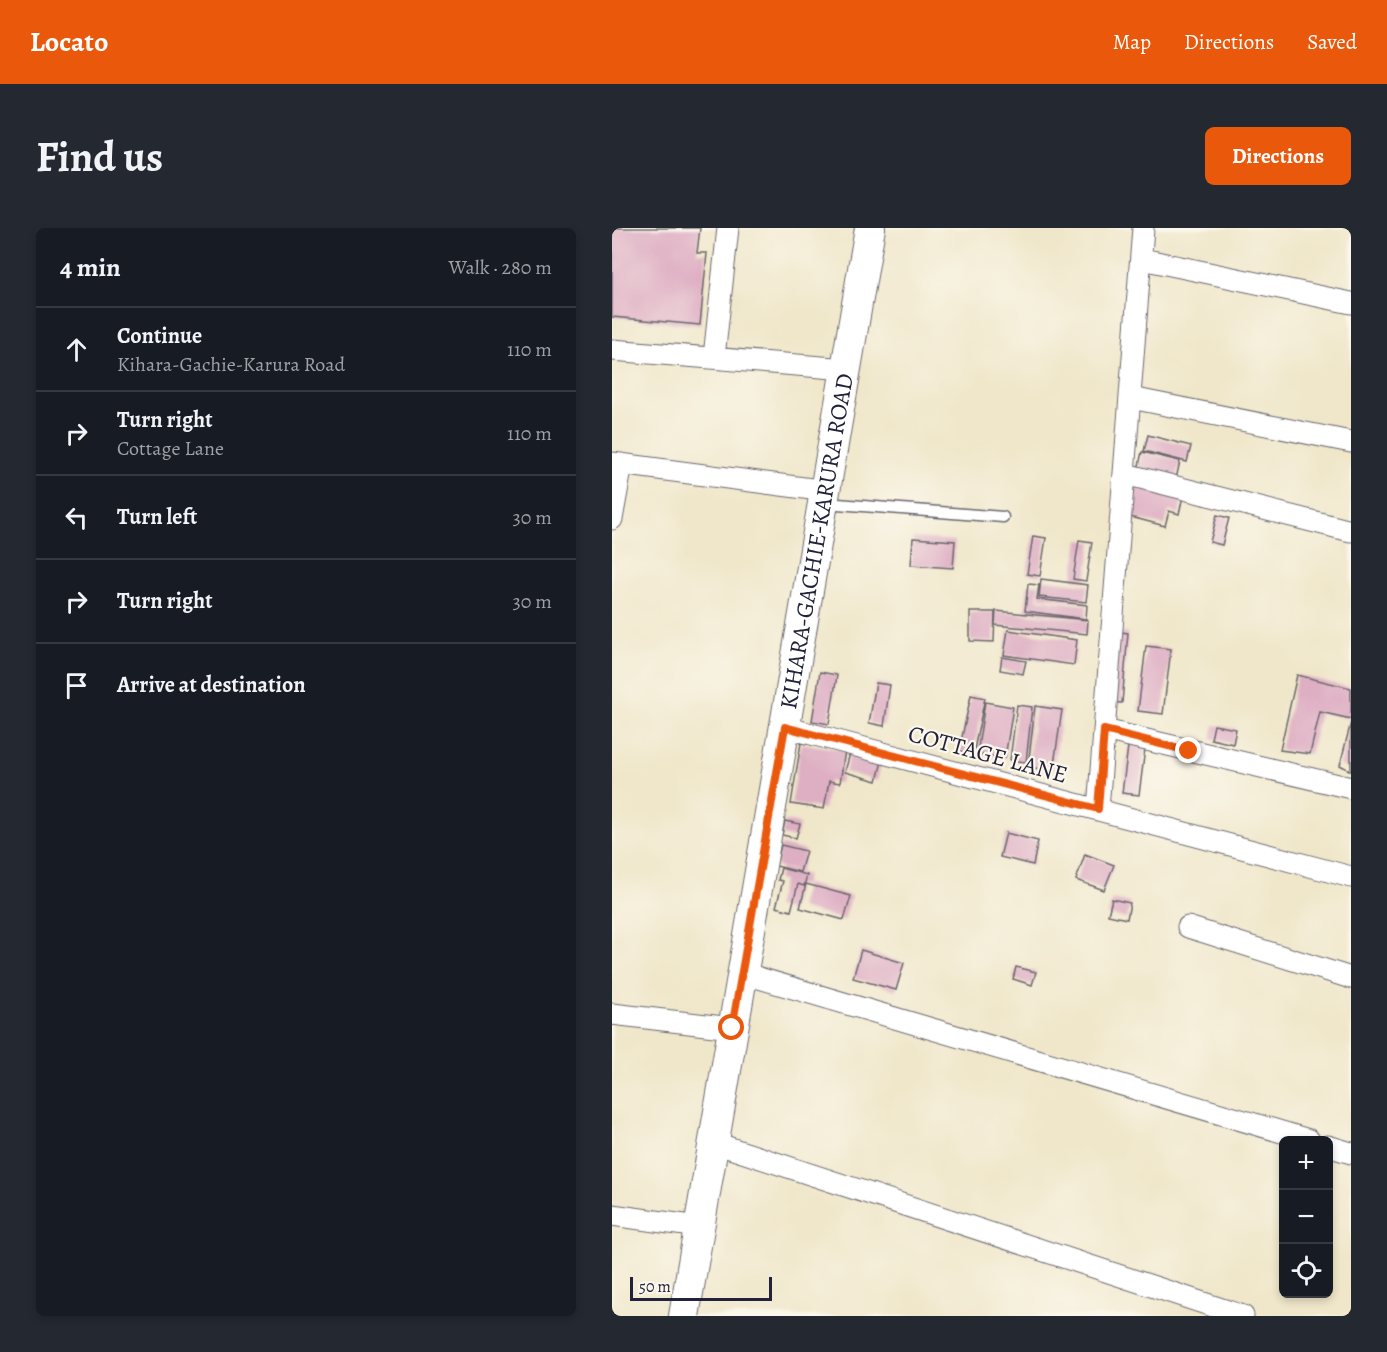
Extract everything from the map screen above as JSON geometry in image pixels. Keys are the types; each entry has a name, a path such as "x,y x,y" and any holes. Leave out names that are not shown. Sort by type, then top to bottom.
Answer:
{"street":[{"path":"714,357 728,228"},
{"name":"KIHARA-GACHIE-KARURA ROAD","path":"684,1316 715,1143 732,1028 826,497 870,228"},
{"path":"1098,809 1143,228"},
{"path":"1142,259 1351,303"},
{"path":"612,350 846,369"},
{"path":"1131,398 1351,442"},
{"path":"612,519 617,463 826,497"},
{"path":"1125,474 1351,531"},
{"name":"COTTAGE LANE","path":"785,727 1351,877"},
{"path":"1104,730 1351,788"},
{"path":"1188,927 1351,978"},
{"path":"742,973 1295,1136"},
{"path":"612,1014 732,1028"},
{"path":"715,1143 1243,1316"},
{"path":"1333,1147 1351,1153"},
{"path":"612,1215 699,1227"}],"lane":[{"path":"826,497 1003,517"}],"building":[{"path":"612,228 700,228 697,253 707,253 700,325 612,317"},
{"path":"1148,435 1191,446 1187,462 1144,451"},
{"path":"1142,452 1180,461 1176,479 1138,470"},
{"path":"1131,482 1183,496 1179,514 1169,511 1165,526 1123,515"},
{"path":"1217,515 1229,518 1222,545 1210,542"},
{"path":"1033,536 1046,538 1040,576 1027,574"},
{"path":"913,538 955,541 953,568 911,565"},
{"path":"1079,540 1092,542 1086,581 1073,579"},
{"path":"1041,579 1088,585 1086,602 1039,597"},
{"path":"1028,584 1039,585 1037,599 1087,605 1086,619 1025,611"},
{"path":"996,611 1088,620 1087,634 995,625"},
{"path":"970,612 995,612 994,642 970,641"},
{"path":"1008,630 1077,640 1074,665 1004,655"},
{"path":"1113,631 1128,633 1122,703 1107,702"},
{"path":"1146,646 1171,649 1163,714 1138,711"},
{"path":"1002,657 1026,661 1023,674 1000,670"},
{"path":"820,672 837,675 829,724 812,721"},
{"path":"1297,675 1351,688 1351,719 1320,712 1310,754 1280,750"},
{"path":"876,683 890,685 884,726 869,723"},
{"path":"971,695 985,698 973,754 959,751"},
{"path":"985,702 1013,707 1005,758 977,754"},
{"path":"1017,705 1032,707 1026,762 1010,760"},
{"path":"1035,706 1062,710 1053,771 1028,767"},
{"path":"1351,722 1351,771 1340,765"},
{"path":"1214,725 1236,729 1233,744 1211,739"},
{"path":"1129,739 1146,741 1139,795 1122,793"},
{"path":"801,743 845,750 840,783 829,781 824,809 791,804"},
{"path":"850,753 882,761 877,781 845,772"},
{"path":"785,821 800,824 796,838 782,835"},
{"path":"1006,833 1038,841 1033,865 1000,857"},
{"path":"781,845 806,851 800,872 776,866"},
{"path":"1085,854 1114,865 1104,890 1076,880"},
{"path":"781,868 807,875 804,886 798,884 791,911 776,907 783,881 778,880"},
{"path":"806,884 851,896 844,920 800,908"},
{"path":"1112,899 1130,903 1127,919 1108,915"},
{"path":"861,950 904,963 896,990 853,978"},
{"path":"1016,967 1036,972 1032,985 1013,979"}],"route":[{"path":"732,1028 785,727 1098,809 1104,730 1189,751"}]}
